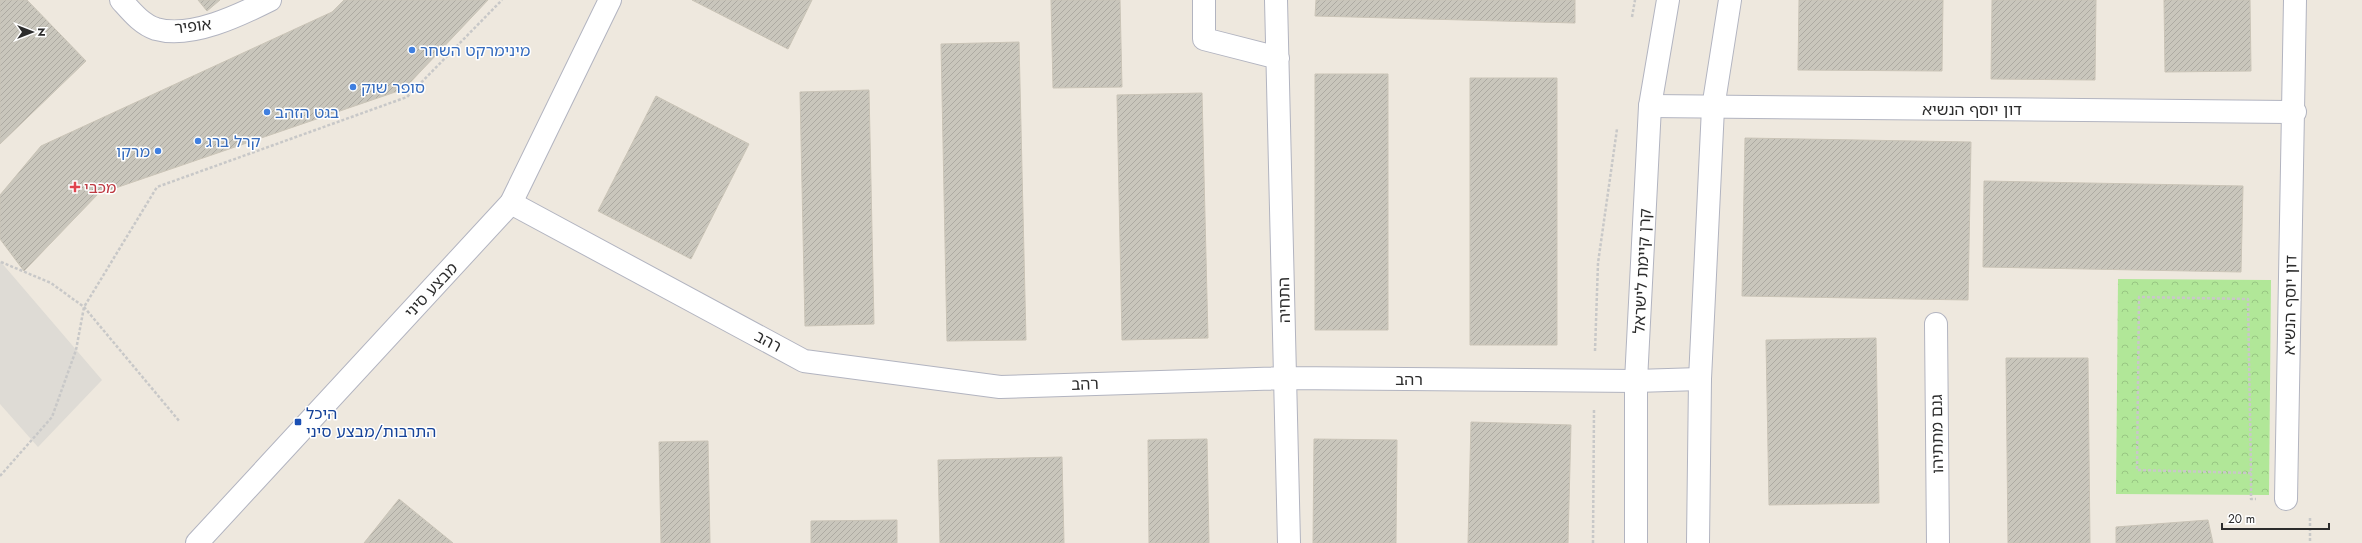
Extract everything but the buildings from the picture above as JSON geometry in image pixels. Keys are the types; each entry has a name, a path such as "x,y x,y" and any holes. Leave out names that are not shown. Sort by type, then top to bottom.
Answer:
{"street":[{"name":"אופיר","path":"121,0 139,19 156,29 178,30 208,27 240,15 270,0"},
{"name":"מבצע סיני","path":"197,543 511,204 610,0"},
{"path":"1204,0 1204,39 1278,58"},
{"name":"התחיה","path":"1276,0 1289,543"},
{"name":"קרן קיימת לישראל","path":"1636,543 1636,381 1650,106 1668,0"},
{"path":"1698,543 1700,379 1713,108 1730,0"},
{"name":"דון יוסף הנשיא","path":"2286,498 2295,112 2295,0"},
{"name":"דון יוסף הנשיא","path":"1650,106 1713,108 2295,112"},
{"name":"רהב","path":"511,204 804,361 1000,387 1286,378 1636,381 1700,379"},
{"name":"גנם מתתיהו","path":"1936,324 1938,543"}],"path":[{"path":"0,476 52,418 76,350 84,307 157,187 407,97 502,0"},
{"path":"1632,23 1635,0"},
{"path":"1593,543 1594,380 1598,263 1617,124"},
{"path":"1,262 51,282 84,307 180,422"},
{"path":"2138,297 2248,299 2251,473 2137,470 2138,297"}],"green space":[{"path":"2118,279 2271,280 2269,495 2116,494"}],"shaded area":[{"path":"0,261 102,380 38,447 0,404"}],"place":[{"name":"מינימרקט השחר","path":"412,50"},
{"name":"סופר שוק","path":"353,87"},
{"name":"בגט הזהב","path":"267,112"},
{"name":"קרל ברג","path":"198,141"},
{"name":"מרקו","path":"158,151"},
{"name":"מכבי","path":"75,187"},
{"name":"היכל התרבות/מבצע סיני","path":"298,422"}]}
